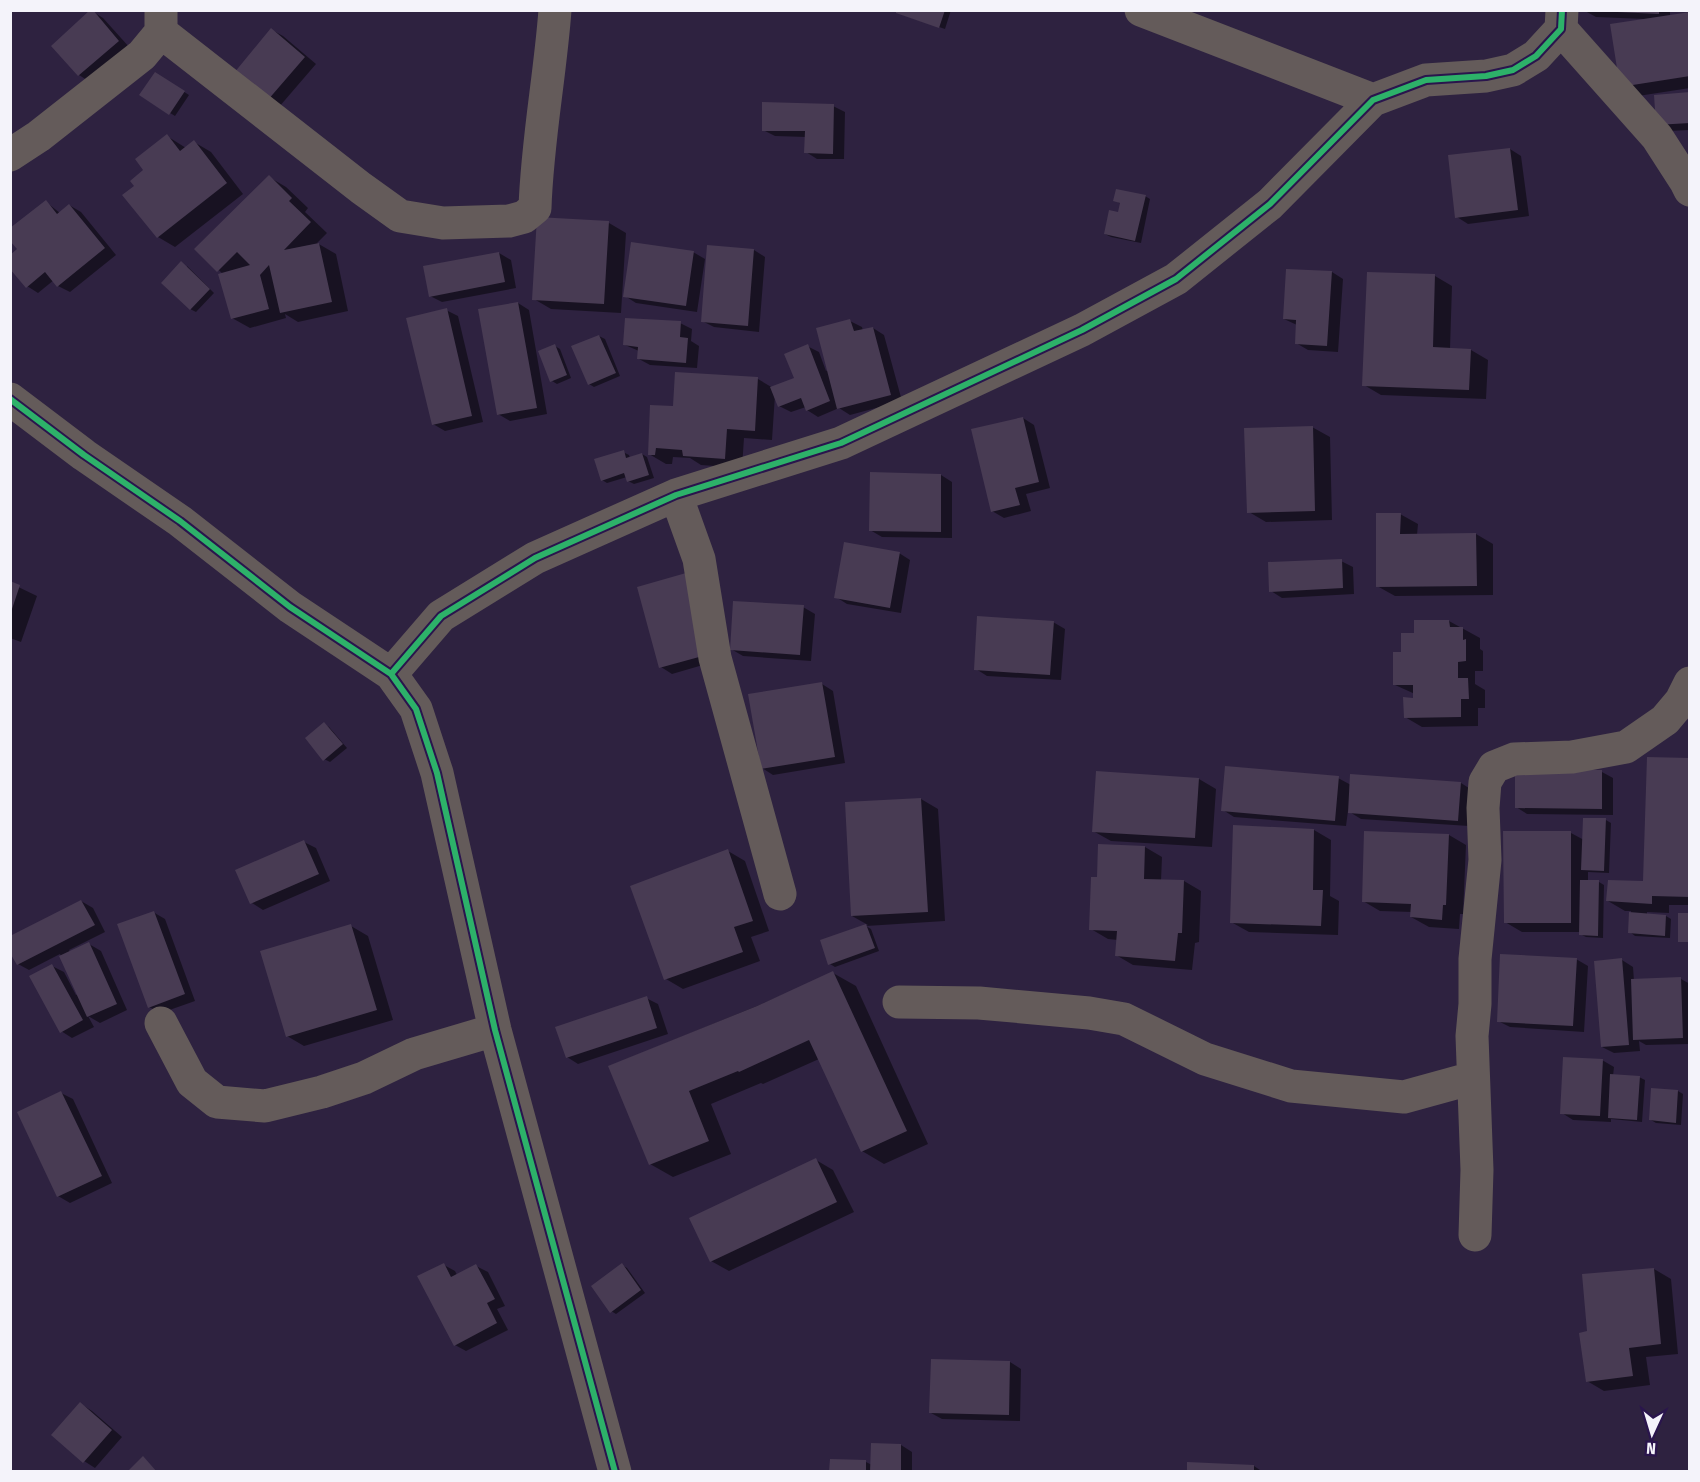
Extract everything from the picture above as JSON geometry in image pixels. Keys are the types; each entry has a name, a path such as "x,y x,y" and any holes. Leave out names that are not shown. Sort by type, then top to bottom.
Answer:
{"street":[{"path":"10,155 39,136 142,55 161,21 361,188 400,216 443,223 509,221 524,217 535,208 536,168 555,10"},
{"path":"1141,10 1373,100"},
{"path":"391,674 441,616 535,558 676,495 840,443 1082,330 1176,279 1270,204 1373,100 1426,80 1486,76 1513,70 1536,56 1561,20 1657,137 1689,190"},
{"path":"10,399 84,455 180,521 290,607 391,674 416,709 437,773 495,1030 615,1472"},
{"path":"676,495 699,559 716,658 780,894"},
{"path":"1475,1235 1477,1170 1472,1036 1475,960 1485,860 1483,808 1485,782 1494,767 1514,759 1572,757 1626,747 1665,720 1681,701 1689,683"},
{"path":"899,1002 979,1003 1089,1013 1124,1019 1206,1059 1291,1086 1404,1097 1473,1078"},
{"path":"160,1023 192,1082 217,1102 265,1106 322,1092 364,1078 414,1054 495,1030"}],"building":[{"path":"90,10 93,10 119,41 78,76 51,46"},
{"path":"896,10 945,10 939,28 896,13"},
{"path":"1617,10 1659,10 1659,14 1617,12"},
{"path":"1690,12 1690,76 1620,87 1610,24"},
{"path":"271,28 305,57 267,101 234,73"},
{"path":"155,72 185,91 169,115 139,95"},
{"path":"1690,92 1690,123 1656,125 1654,95"},
{"path":"762,102 834,104 833,154 804,153 805,131 762,131"},
{"path":"167,134 180,151 194,140 227,183 157,238 122,195 134,186 130,181 143,170 135,159"},
{"path":"1510,148 1518,210 1455,218 1448,155"},
{"path":"269,175 292,198 289,201 311,222 284,250 319,243 332,302 280,313 269,265 260,275 269,309 231,319 218,274 250,265 237,252 217,272 194,249"},
{"path":"1116,189 1146,195 1135,241 1104,234 1109,210 1118,212 1120,203 1113,201"},
{"path":"46,200 57,214 69,204 105,248 57,287 45,272 26,288 10,269 10,255 17,249 10,241 10,228"},
{"path":"537,217 609,221 604,304 532,300"},
{"path":"631,242 694,251 686,306 623,297"},
{"path":"707,245 754,249 748,326 701,322"},
{"path":"499,252 505,282 429,297 423,266"},
{"path":"181,261 210,289 190,310 161,283"},
{"path":"1286,269 1332,271 1327,346 1295,344 1296,320 1283,319"},
{"path":"1367,272 1435,274 1433,347 1471,349 1469,390 1362,386"},
{"path":"518,302 537,408 497,415 478,309"},
{"path":"447,308 472,416 432,425 406,318"},
{"path":"625,318 681,321 680,337 688,338 686,363 637,359 638,347 623,345"},
{"path":"850,319 854,331 873,327 891,395 837,409 816,328"},
{"path":"599,335 616,373 588,385 571,346"},
{"path":"555,344 567,375 550,382 538,351"},
{"path":"808,344 830,401 806,411 801,398 778,407 770,387 794,378 784,354"},
{"path":"675,372 758,377 755,431 727,429 725,459 683,456 682,450 656,448 655,455 648,455 650,405 673,406"},
{"path":"1023,417 1039,482 1015,488 1020,505 991,512 971,429"},
{"path":"1313,426 1315,511 1247,513 1244,428"},
{"path":"624,450 626,458 642,453 649,475 627,482 624,473 601,481 594,459"},
{"path":"870,472 941,474 941,532 869,531"},
{"path":"1376,513 1401,513 1400,534 1476,533 1477,586 1376,587"},
{"path":"844,542 900,552 890,608 834,598"},
{"path":"1342,559 1343,588 1269,592 1268,562"},
{"path":"686,573 710,654 659,668 637,587"},
{"path":"10,581 20,585 11,612 10,612"},
{"path":"733,601 804,605 800,655 730,650"},
{"path":"977,616 1054,621 1050,675 974,670"},
{"path":"1414,620 1449,620 1450,627 1463,627 1463,640 1466,639 1466,661 1458,662 1458,678 1468,678 1469,699 1461,699 1461,717 1404,718 1403,697 1413,698 1413,685 1393,685 1393,652 1401,652 1401,633 1414,633"},
{"path":"822,682 835,757 761,769 748,694"},
{"path":"324,722 343,744 323,761 305,738"},
{"path":"1647,757 1690,758 1690,897 1652,896 1652,904 1606,901 1608,880 1643,881"},
{"path":"1225,766 1339,776 1335,821 1221,811"},
{"path":"1515,769 1602,770 1602,809 1515,808"},
{"path":"1096,771 1199,778 1195,838 1092,832"},
{"path":"1350,774 1461,782 1458,821 1348,813"},
{"path":"921,798 928,912 851,916 845,802"},
{"path":"1583,818 1606,818 1604,871 1581,870"},
{"path":"1233,825 1314,829 1313,890 1323,890 1321,926 1230,923"},
{"path":"1364,831 1449,834 1446,905 1443,905 1442,920 1410,917 1411,904 1362,902"},
{"path":"1503,831 1571,831 1571,923 1504,923"},
{"path":"304,840 319,874 250,904 235,870"},
{"path":"1098,844 1145,846 1144,879 1184,880 1182,933 1178,933 1175,961 1115,956 1117,931 1089,930 1091,877 1097,877"},
{"path":"728,849 753,921 734,927 743,952 664,980 630,886"},
{"path":"1580,880 1599,880 1598,936 1579,935"},
{"path":"81,900 95,925 17,965 10,953 10,936"},
{"path":"154,911 185,994 148,1008 117,924"},
{"path":"1629,912 1666,915 1665,936 1628,933"},
{"path":"1678,913 1690,913 1690,942 1678,942"},
{"path":"351,924 377,1010 286,1037 260,951"},
{"path":"866,924 875,948 828,965 820,940"},
{"path":"89,942 117,1004 87,1017 59,956"},
{"path":"1500,954 1577,958 1573,1026 1497,1022"},
{"path":"1622,958 1629,1045 1601,1047 1594,961"},
{"path":"52,964 83,1020 60,1033 29,976"},
{"path":"833,971 907,1131 861,1152 809,1040 739,1072 689,1091 709,1141 649,1165 608,1066 757,1006"},
{"path":"1681,977 1683,1038 1633,1040 1631,979"},
{"path":"647,996 657,1028 566,1058 555,1027"},
{"path":"1563,1057 1603,1059 1600,1116 1560,1114"},
{"path":"1610,1074 1640,1076 1637,1120 1608,1118"},
{"path":"1651,1088 1678,1090 1676,1123 1649,1120"},
{"path":"61,1091 102,1176 57,1197 17,1112"},
{"path":"816,1158 837,1202 710,1262 689,1218"},
{"path":"444,1263 451,1277 476,1264 495,1299 487,1303 497,1323 454,1346 417,1276"},
{"path":"622,1263 641,1290 610,1313 591,1286"},
{"path":"1654,1268 1661,1344 1629,1348 1633,1376 1586,1382 1579,1333 1587,1331 1582,1274"},
{"path":"931,1359 1010,1361 1009,1415 929,1413"},
{"path":"80,1402 112,1430 83,1463 51,1435"},
{"path":"871,1443 901,1444 901,1472 870,1472"},
{"path":"143,1456 157,1472 127,1472"},
{"path":"830,1459 866,1460 866,1472 829,1472"},
{"path":"1187,1462 1254,1465 1254,1472 1187,1472"}],"cycle path":[{"path":"391,674 441,616 535,558 676,495 841,443 1082,330 1176,279 1270,204 1373,100 1426,80 1486,76 1513,70 1536,56 1561,29 1562,10"},
{"path":"10,399 84,455 180,521 290,607 391,674 416,709 437,773 495,1030 615,1472"}]}
